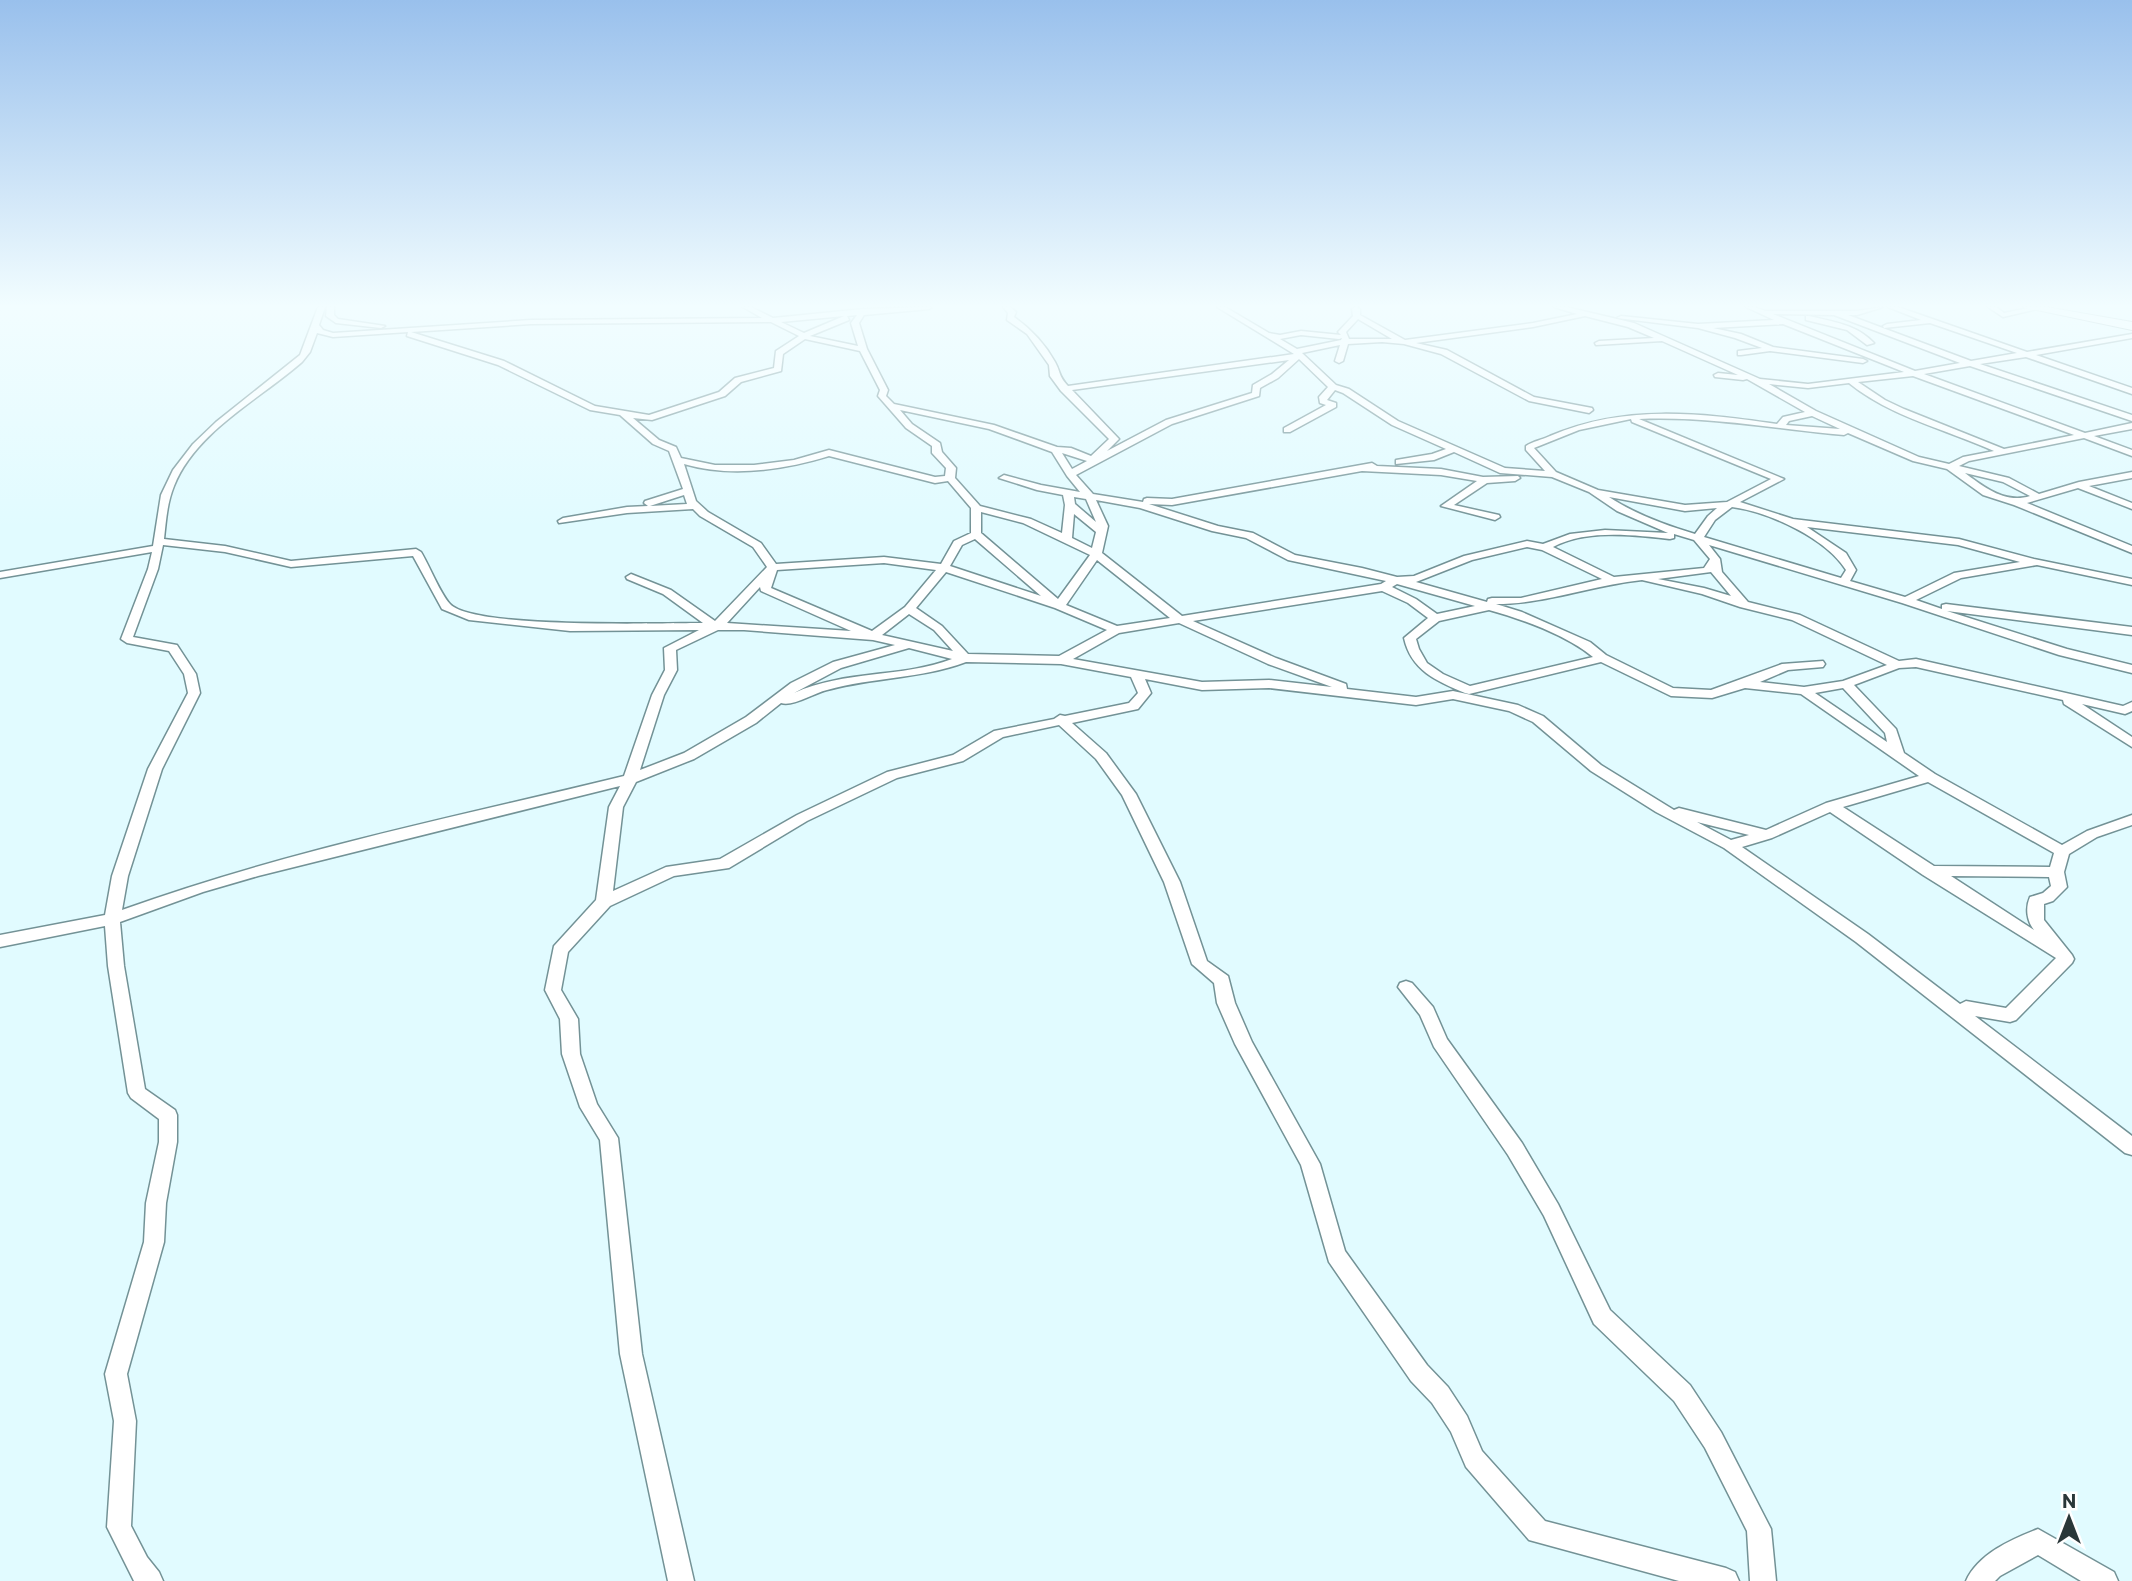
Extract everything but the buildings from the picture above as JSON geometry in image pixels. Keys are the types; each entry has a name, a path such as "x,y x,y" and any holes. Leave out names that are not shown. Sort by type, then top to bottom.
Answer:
{"street":[{"path":"149,1581 118,1527 125,1421 116,1374 154,1242 156,1203 168,1142 168,1115 137,1093 112,919 120,876 155,769 194,693 190,674 173,648 127,639 131,618 141,607 158,545 160,511 176,472 195,448 272,381"},
{"path":"537,381 593,408 649,418 722,394 737,381"},
{"path":"879,381 884,390 883,396 891,406 924,439 937,445 937,453 951,468 950,478 976,508 1027,521 1067,539 1096,554 1179,619 1272,661 1356,692"},
{"path":"1059,381 1114,439 1093,460"},
{"path":"1064,389 1119,381"},
{"path":"1070,474 1093,460 1195,412 1256,394 1256,387 1266,381"},
{"path":"1323,381 1346,391 1395,423 1498,469 1553,474 1592,490 1621,509 1698,539 1906,601 2063,652 2132,669"},
{"path":"1498,381 1532,399 1625,417 1779,479 1714,514 1702,528 1698,539"},
{"path":"1757,381 1813,413 1916,459 2006,480 2040,498"},
{"path":"1768,381 1808,386 1845,381"},
{"path":"1851,381 1867,396 1967,434 2003,452"},
{"path":"1937,381 2132,453"},
{"path":"2024,381 2132,418"},
{"path":"2102,381 2132,391"},
{"path":"2112,384 2128,381"},
{"path":"1788,399 1808,386"},
{"path":"1287,430 1332,405 1323,401 1323,397 1333,387"},
{"path":"1557,394 1589,410"},
{"path":"891,406 991,427 1093,460"},
{"path":"621,412 656,442 673,449 680,460 691,502 704,514 757,545 774,568"},
{"path":"1779,427 1786,419 1813,413"},
{"path":"1553,474 1529,448 1560,433 1625,417 1669,414 1856,433"},
{"path":"1652,415 1666,432"},
{"path":"1950,467 1966,459 2132,426"},
{"path":"1106,431 1121,434 1133,442"},
{"path":"1117,501 1172,502 1434,457 1454,449"},
{"path":"1056,450 1070,474 1090,497 1103,526 1096,554 1059,606"},
{"path":"680,460 704,469 800,461 829,453 935,480 950,478"},
{"path":"1950,467 1986,493 2018,503 2132,550"},
{"path":"1363,468 1441,472 1485,480 1553,474"},
{"path":"1495,517 1446,506 1498,469"},
{"path":"2018,503 2079,485 2132,475"},
{"path":"1004,478 1068,493 1142,505 1216,529 1249,535 1292,558 1341,566 1389,584 1493,604 1587,645 1602,658 1671,692 1712,694 1786,667 1819,664"},
{"path":"2079,485 2132,506"},
{"path":"563,521 627,509 689,490"},
{"path":"1592,490 1685,508 1735,504 1792,522 1959,542 2078,572 2132,582"},
{"path":"1067,539 1070,505 1068,493"},
{"path":"1070,505 1102,532"},
{"path":"627,509 697,506"},
{"path":"976,508 976,534 1059,606"},
{"path":"1792,522 1842,555 1851,570 1843,583"},
{"path":"1545,547 1553,540 1602,534 1649,533 1698,539 1715,559 1717,573 1744,605"},
{"path":"873,636 909,609 944,568 958,543 976,534"},
{"path":"0,575 158,545 225,549 291,564 416,552 446,607 473,618 570,627 718,625 873,636 916,644 965,658 1061,660 1202,686 1269,684 1416,701 1453,695 1602,658"},
{"path":"1061,660 1116,630 1416,579 1459,561 1516,545 1545,547 1612,580"},
{"path":"1469,690 1417,662 1411,652 1410,638 1435,618 1612,580 1707,571 1715,559"},
{"path":"604,902 616,807 630,779 645,726 671,670 670,648 718,625 774,568 884,560 944,568 1059,606 1116,630"},
{"path":"1906,601 1958,575 2037,562"},
{"path":"774,568 765,589 873,636"},
{"path":"2078,572 2132,589"},
{"path":"631,578 667,592 700,618 718,625"},
{"path":"1635,578 1704,591 1744,605 1796,617 1897,665"},
{"path":"1389,584 1435,618"},
{"path":"1906,601 2132,631"},
{"path":"909,609 938,628 965,658"},
{"path":"751,720 795,686 837,665 889,649 916,644"},
{"path":"0,941 112,919 256,871 630,779 689,756 799,694 864,678 949,666 965,658"},
{"path":"1744,684 1804,691 1846,684 1897,665 1916,663 2125,710 2132,706"},
{"path":"681,1581 631,1354 609,1138 589,1107 572,1054 569,1019 553,990 560,950 604,902 671,871 724,864 802,818 892,775 958,758 999,734 1060,719 1133,706 1145,693 1137,676"},
{"path":"1846,684 1891,732 1897,753"},
{"path":"1804,691 1930,777 2062,852"},
{"path":"1453,695 1513,708 1538,719 1597,768 1661,809 1729,845 1862,938 2132,1147"},
{"path":"2061,695 2132,743"},
{"path":"1060,719 1101,756 1129,794 1172,882 1200,964 1222,980 1226,1003 1244,1044 1310,1164 1336,1255 1419,1373 1440,1395 1459,1424 1474,1459 1538,1531 1726,1581"},
{"path":"1729,845 1767,835 1831,806 1930,777"},
{"path":"1831,806 2066,958"},
{"path":"1661,809 1767,835"},
{"path":"2066,958 2036,921 2036,901 2048,897 2059,887 2056,872 2062,852 2092,834 2132,820"},
{"path":"1928,871 2056,872"},
{"path":"1966,1008 2010,1015 2066,958"},
{"path":"1406,987 1427,1012 1440,1042 1521,1159 1551,1210 1602,1317 1682,1393 1713,1440 1759,1529 1763,1581"},
{"path":"1979,1581 1991,1567 2038,1541 2105,1581"}]}
